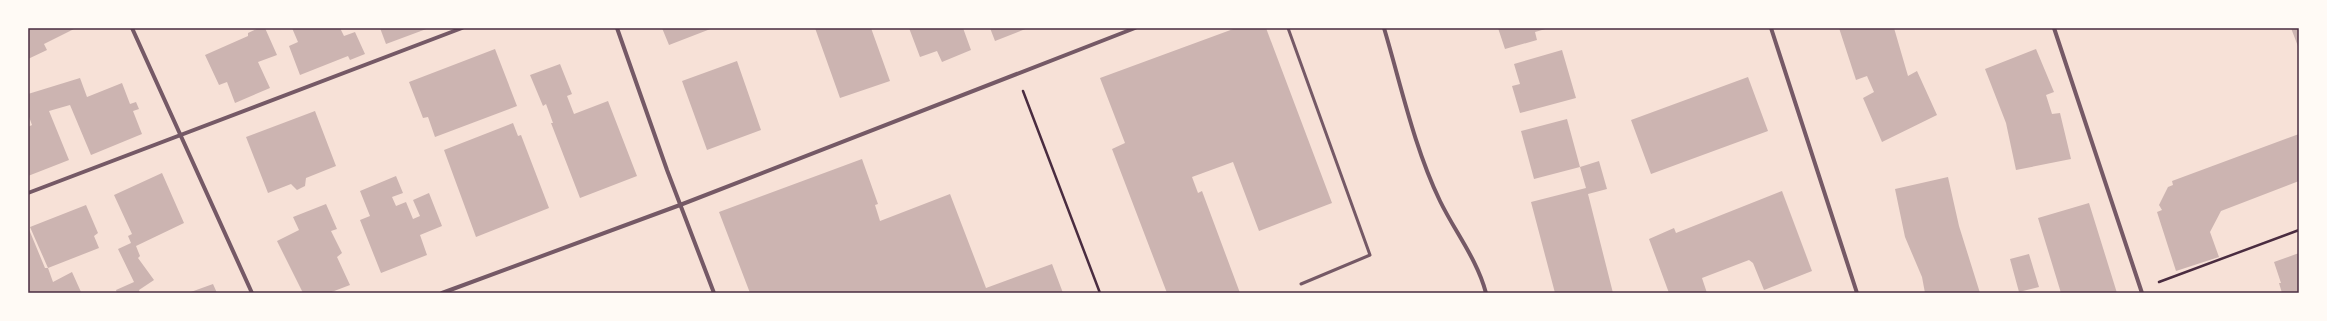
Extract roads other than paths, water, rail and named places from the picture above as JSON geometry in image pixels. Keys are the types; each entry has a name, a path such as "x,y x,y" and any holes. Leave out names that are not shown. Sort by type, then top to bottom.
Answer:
{"street":[{"path":"132,28 252,293"},
{"path":"28,193 462,28"},
{"path":"617,28 680,205 714,293"},
{"path":"442,293 680,205 1135,28"},
{"path":"1384,28 1423,161 1440,201 1481,274 1486,293"},
{"path":"1771,28 1857,293"},
{"path":"2054,28 2141,291"}],"lane":[{"path":"1288,28 1370,255 1301,284"}]}
